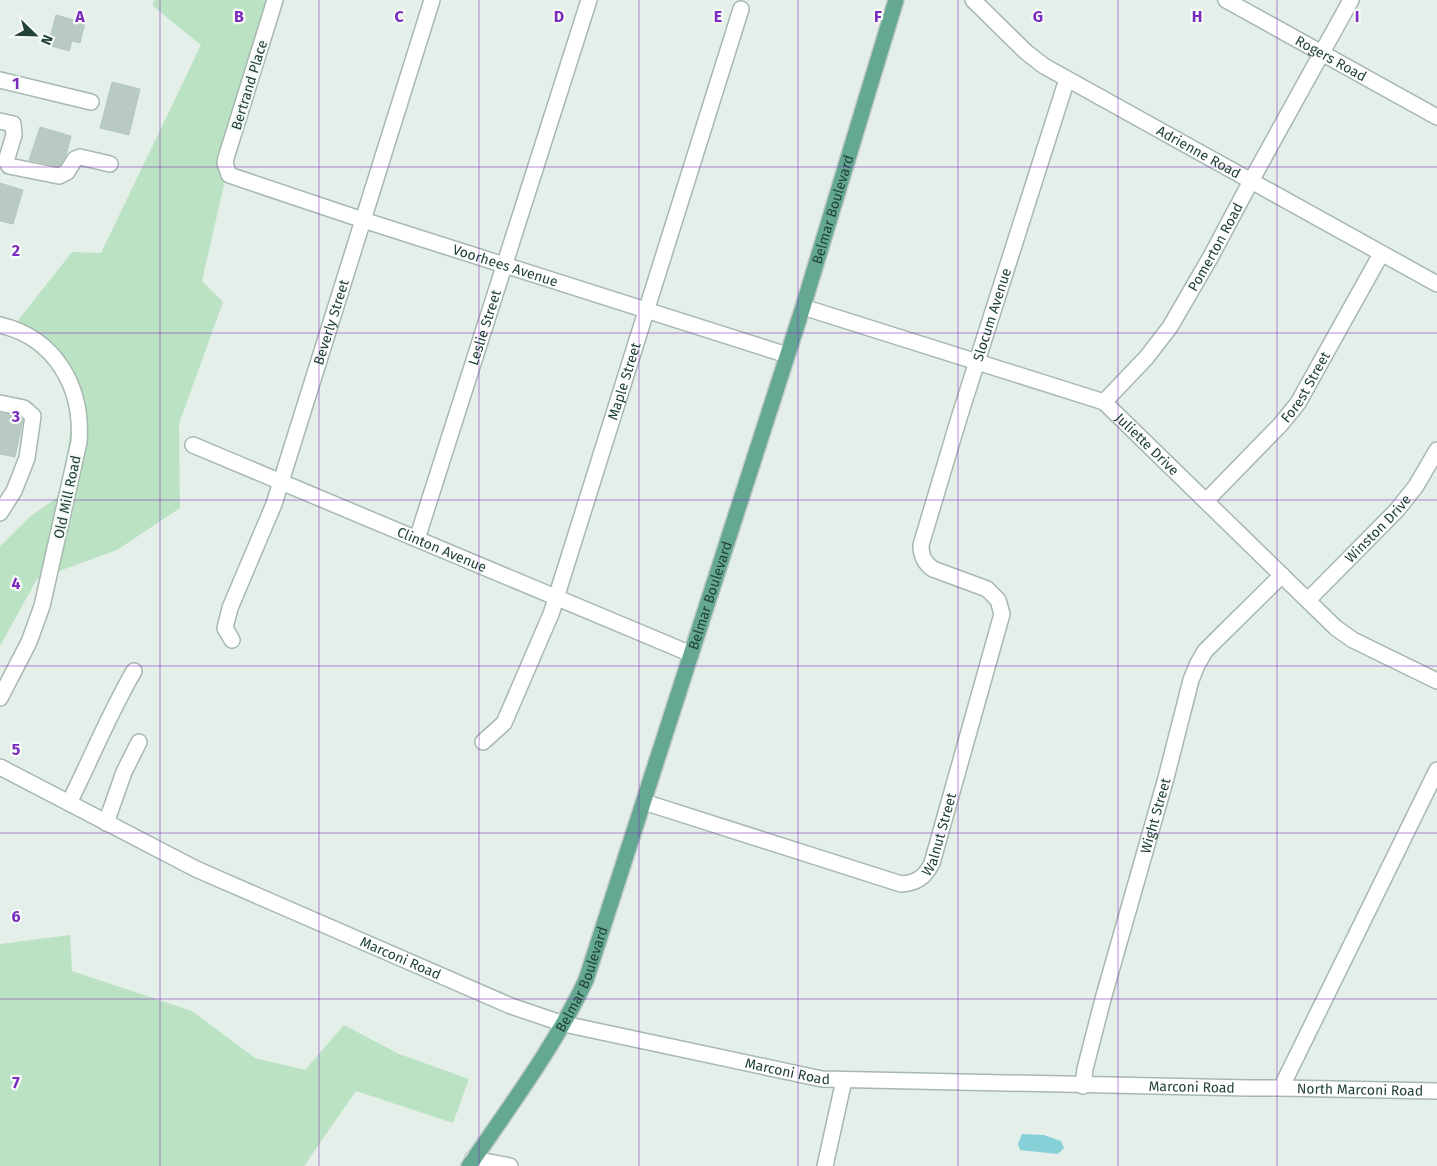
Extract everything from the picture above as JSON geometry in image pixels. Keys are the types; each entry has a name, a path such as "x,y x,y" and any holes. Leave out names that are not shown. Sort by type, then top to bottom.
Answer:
{"main road":[{"name":"Belmar Boulevard","path":"471,1163 564,1024 586,980 803,306 896,0"}],"street":[{"name":"Bertrand Place","path":"226,171 226,158 275,0"},
{"name":"Beverly Street","path":"232,640 225,628 230,608 274,504 432,0"},
{"name":"Leslie Street","path":"417,539 589,0"},
{"name":"Adrienne Road","path":"973,0 1026,52 1044,66 1437,284"},
{"name":"Rogers Road","path":"1226,0 1437,117"},
{"name":"Pomerton Road","path":"1104,402 1146,358 1170,327 1210,258 1351,0"},
{"name":"Maple Street","path":"484,742 504,723 551,614 741,9"},
{"name":"Slocum Avenue","path":"921,552 923,536 1068,79"},
{"path":"0,80 91,102"},
{"path":"0,121 13,124 14,135 6,161 9,166 59,176 67,172 75,159 80,157 110,164"},
{"name":"Voorhees Avenue","path":"226,171 234,178 787,355"},
{"name":"Forest Street","path":"1206,500 1281,424 1298,403 1381,254"},
{"name":"Juliette Drive","path":"803,306 1104,402 1336,628 1353,640 1437,681"},
{"name":"Old Mill Road","path":"0,325 31,337 55,358 72,386 79,409 80,426 79,442 42,606 28,642 0,698"},
{"path":"0,403 24,408 32,416 27,458 14,491 0,513"},
{"name":"Clinton Avenue","path":"193,445 691,654"},
{"name":"Winston Drive","path":"1308,600 1397,510 1416,486 1437,450"},
{"name":"Walnut Street","path":"644,802 901,884 914,882 922,878 932,863 1002,614 998,600 987,589 933,569 924,560 921,552"},
{"name":"Wight Street","path":"1083,1086 1085,1069 1101,1008 1166,778 1191,680 1197,665 1206,651 1282,575"},
{"path":"69,803 86,770 114,706 134,671"},
{"path":"106,823 124,772 139,742"},
{"name":"Marconi Road","path":"0,767 196,869 511,1006 564,1024 803,1076 844,1080 1083,1086 1281,1088"},
{"path":"1281,1088 1437,770"},
{"path":"824,1166 844,1080"},
{"name":"North Marconi Road","path":"1281,1088 1437,1091"},
{"path":"471,1163 510,1166"}],"green space":[{"path":"154,0 266,0 202,281 223,302 179,424 180,508 117,550 37,579 0,646 0,546 32,515 61,495 76,392 12,328 72,252 101,253 201,45 153,6"},
{"path":"70,935 72,971 192,1011 255,1058 305,1070 344,1025 399,1054 469,1079 453,1123 356,1091 304,1166 0,1166 0,944"}],"water":[{"path":"1022,1134 1044,1135 1061,1141 1064,1148 1058,1154 1020,1150 1018,1144"}],"building":[{"path":"56,15 85,23 80,43 72,41 69,51 48,45"},
{"path":"112,82 140,89 129,135 100,128"},
{"path":"40,127 71,136 66,156 58,166 29,160"},
{"path":"0,183 23,190 13,224 0,221"},
{"path":"0,413 20,417 23,420 15,457 0,454"}]}
